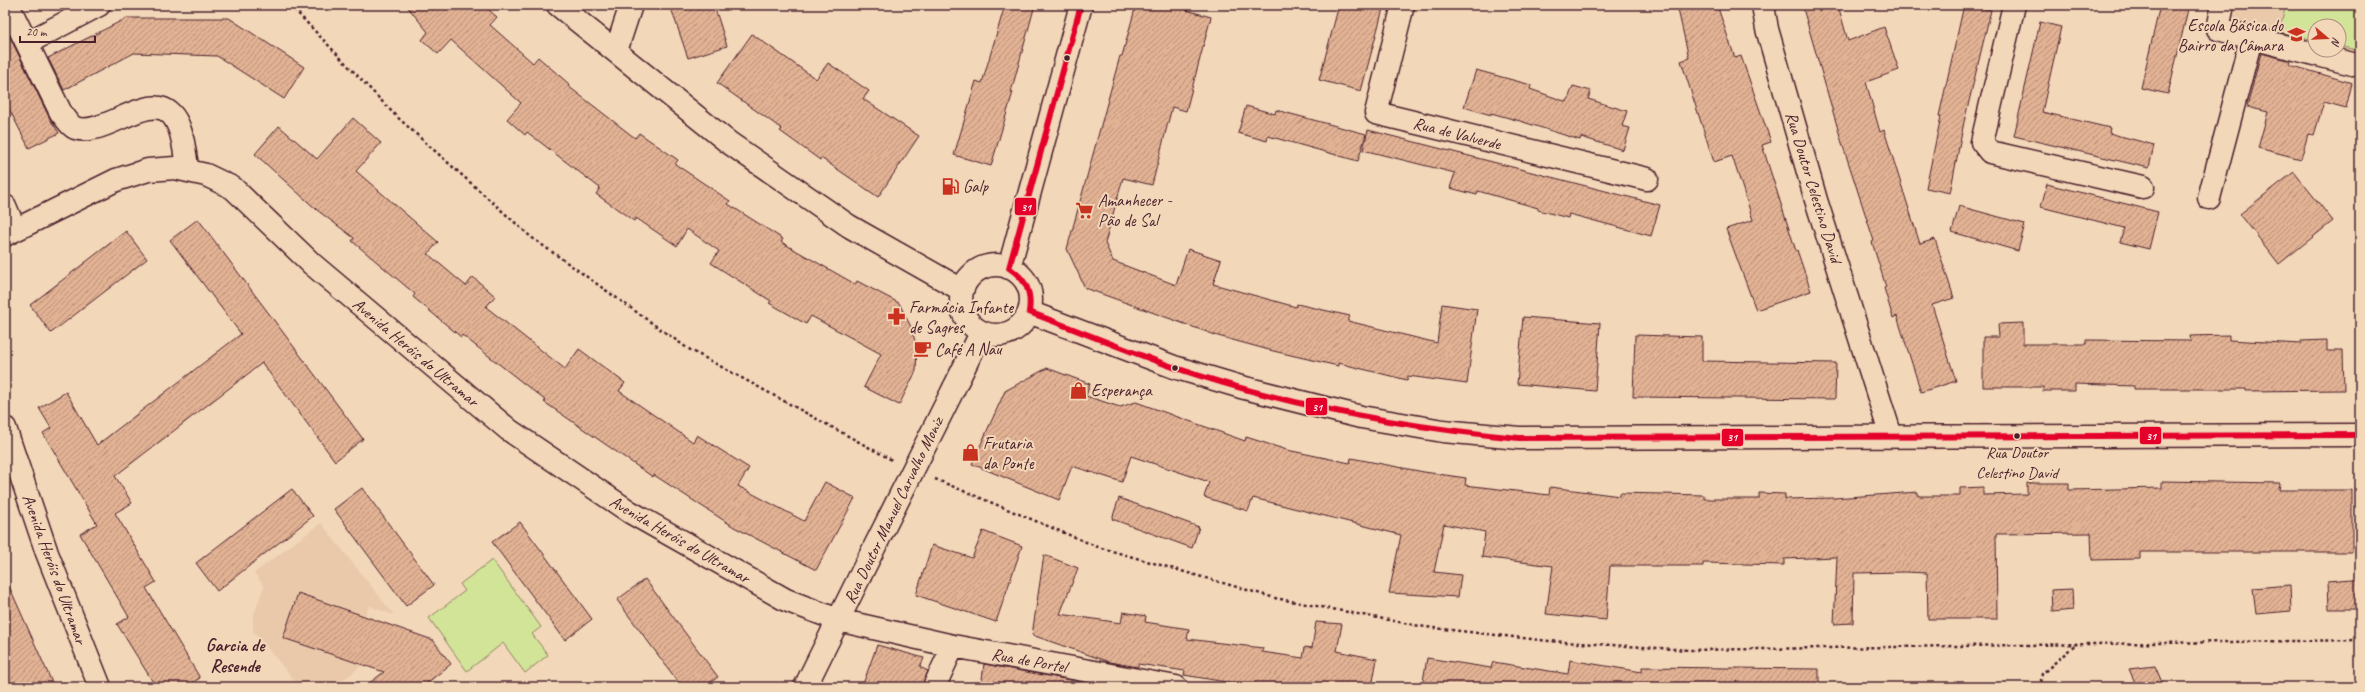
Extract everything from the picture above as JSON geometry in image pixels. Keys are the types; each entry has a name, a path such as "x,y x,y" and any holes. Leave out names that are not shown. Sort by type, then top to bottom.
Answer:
{"street":[{"path":"8,5 60,113 74,128 87,130 144,109 157,107 170,113 180,130 188,171"},
{"path":"27,43 99,5"},
{"path":"558,5 728,142 843,222 962,290"},
{"path":"616,51 631,5"},
{"path":"1009,268 1081,5"},
{"name":"Rua de Valverde","path":"1403,5 1376,113 1647,179"},
{"name":"Rua Doutor Celestino David","path":"1762,5 1767,28 1816,200 1891,436"},
{"path":"2014,5 1982,142 1990,152 2143,188"},
{"path":"2223,5 2218,29 2251,39 2360,66"},
{"path":"2209,198 2251,39"},
{"name":"Avenida Heróis do Ultramar","path":"9,236 116,180 148,170 175,168 206,175 232,188 312,264 509,430 630,512 786,600 838,620"},
{"path":"5,206 9,236"},
{"path":"998,265 1009,268 1018,273 1027,286 1031,301 1029,312 1022,324 1010,333 995,336 981,333 971,325 964,315 960,302 962,290 968,279 976,271 986,266 998,265"},
{"path":"1029,312 1174,367 1241,387 1361,416 1443,431 1519,438 2360,435"},
{"name":"Rua Doutor Manuel Carvalho Moniz","path":"806,687 981,333"},
{"name":"Avenida Heróis do Ultramar","path":"5,428 47,553 100,687"},
{"name":"Rua de Portel","path":"838,620 953,646 1176,687"},
{"path":"934,687 953,646"}],"path":[{"path":"290,5 396,116 531,237 687,348 880,454"},
{"path":"939,481 1098,547 1275,598 1425,627 1549,641 1690,650 2077,643 2360,640"},
{"path":"2045,687 2041,680 2042,674 2077,643"}],"shaded area":[{"name":"Escola Básica do Bairro da Câmara","path":"2233,5 2360,5 2360,54 2347,51 2347,18 2307,18 2307,41 2233,23 2231,17"},
{"path":"321,523 394,615 369,606 365,617 406,631 334,687 300,687 253,631 253,617 264,586 254,573"}],"green space":[{"path":"2286,5 2360,5 2360,51 2347,48 2347,18 2307,18 2307,38 2279,32"},
{"path":"492,560 541,627 532,634 548,655 525,673 503,643 467,671 429,618 465,591 460,584"}],"building":[{"path":"406,5 483,5 497,17 490,25 533,63 538,57 569,84 568,86 635,138 639,133 678,160 675,164 730,201 728,204 783,239 781,242 855,284 857,281 899,303 911,327 917,348 916,371 899,405 864,387 881,354 811,316 806,324 769,303 771,301 711,263 719,251 687,229 677,246 636,218 634,221 596,194 600,188 527,132 525,135 507,119 521,103 451,40 438,54 422,40 428,32"},
{"path":"670,5 714,5 727,46 688,58"},
{"path":"1005,5 1035,5 1011,92 1013,92 991,166 954,155 976,81 982,83"},
{"path":"1136,5 1187,5 1186,10 1211,17 1186,111 1172,107 1152,185 1123,178 1105,243 1113,261 1176,285 1188,249 1221,260 1213,284 1296,307 1297,304 1350,316 1348,321 1437,343 1442,304 1477,309 1467,384 1408,376 1407,380 1338,363 1338,366 1269,350 1218,336 1085,288 1067,249 1120,56 1122,56"},
{"path":"1339,5 1384,5 1361,91 1319,80"},
{"path":"1677,5 1717,5 1735,58 1741,56 1771,142 1762,145 1796,251 1797,250 1811,291 1756,310 1726,229 1753,220 1732,156 1714,162 1681,61 1689,58"},
{"path":"1802,5 1838,5 1848,41 1884,27 1899,70 1866,82 1880,132 1884,130 1920,244 1935,239 1954,298 1932,305 1956,381 1921,392 1897,316 1893,318 1884,288 1886,287 1872,242 1874,241 1842,143"},
{"path":"1964,5 1991,10 1964,122 1950,193 1926,188 1941,116 1939,116"},
{"path":"2160,5 2189,5 2168,94 2141,88"},
{"path":"127,18 229,18 304,67 284,99 217,56 134,53 64,90 48,58"},
{"path":"2040,22 2061,27 2042,112 2110,128 2109,133 2154,145 2149,168 2014,136"},
{"path":"5,27 50,119 59,133 29,148 5,101"},
{"path":"752,34 816,79 828,63 869,91 863,99 919,136 878,197 821,158 820,160 780,131 782,129 717,83"},
{"path":"2261,53 2291,61 2290,65 2352,83 2346,108 2324,102 2314,135 2308,134 2301,159 2258,148 2268,112 2247,107"},
{"path":"1476,70 1531,85 1530,89 1567,102 1573,86 1591,91 1588,99 1627,111 1622,126 1630,128 1623,150 1581,137 1580,140 1520,121 1491,113 1491,115 1464,107"},
{"path":"1246,106 1275,114 1276,110 1366,134 1358,161 1268,136 1267,141 1238,133"},
{"path":"353,118 381,143 356,171 438,242 428,254 466,286 473,277 495,296 486,307 565,369 579,349 625,383 619,391 693,442 697,435 749,468 738,486 804,521 825,482 855,498 816,570 734,527 654,475 653,477 544,402 546,401 462,335 461,337 413,297 415,294 352,241 354,238 317,210 255,154 279,126 317,159"},
{"path":"1368,130 1660,205 1651,236 1569,214 1568,218 1478,191 1477,195 1450,188 1455,173 1363,150"},
{"path":"2294,172 2333,221 2279,264 2240,214"},
{"path":"2047,184 2158,212 2149,249 2120,242 2124,228 2041,207"},
{"path":"1959,206 2025,224 2018,251 1952,232"},
{"path":"198,219 363,439 335,461 262,363 115,476 132,503 115,513 156,582 146,588 200,678 185,687 156,687 117,624 129,617 80,534 97,524 43,433 51,428 39,408 66,392 97,445 241,334 170,240"},
{"path":"126,231 147,259 51,333 30,305"},
{"path":"1523,317 1600,323 1595,391 1517,384"},
{"path":"2023,323 2023,344 2086,344 2086,340 2191,341 2190,336 2229,335 2229,340 2301,344 2301,341 2327,340 2327,351 2343,351 2344,390 2246,391 2246,389 2134,389 2134,386 2075,384 2075,391 2043,391 2043,387 1983,387 1983,337 1999,337 1998,324"},
{"path":"1635,335 1702,337 1702,361 1836,363 1835,399 1633,397"},
{"path":"1047,368 1090,384 1086,396 1120,407 1136,402 1245,441 1246,437 1287,450 1350,463 1351,458 1424,472 1466,478 1465,485 1549,495 1550,487 1620,496 1620,493 1704,495 1704,499 1759,499 1759,493 1785,494 1785,499 1834,498 1918,492 1918,496 1960,496 1960,488 1983,487 1983,495 2027,494 2027,483 2069,483 2069,490 2162,488 2162,481 2280,483 2279,490 2352,490 2352,552 2140,552 2140,559 2092,560 2091,533 1996,534 1997,619 1928,619 1927,573 1854,573 1853,623 1834,624 1837,557 1784,559 1784,565 1703,563 1703,566 1610,566 1606,620 1546,614 1553,566 1482,557 1485,532 1444,524 1434,572 1461,575 1458,597 1389,593 1401,535 1253,498 1248,511 1204,497 1209,482 1131,456 1122,482 1072,466 1059,500 972,464 1005,391"},
{"path":"362,488 434,585 406,606 334,509"},
{"path":"292,489 313,516 217,591 196,563"},
{"path":"1119,498 1199,527 1192,548 1112,519"},
{"path":"520,522 592,619 565,640 492,542"},
{"path":"983,531 1022,546 996,622 916,595 932,545 972,558"},
{"path":"1044,555 1078,568 1060,614 1121,623 1123,612 1146,616 1145,622 1189,629 1187,639 1263,648 1262,652 1303,658 1305,647 1312,648 1316,622 1342,624 1337,651 1377,659 1372,687 1256,687 1184,675 1185,671 1138,664 1138,667 1109,662 1032,635"},
{"path":"5,577 38,651 54,687 5,687"},
{"path":"645,579 718,677 704,687 682,687 617,600"},
{"path":"2352,579 2360,581 2360,609 2329,609 2328,581"},
{"path":"2290,585 2291,611 2256,614 2253,588"},
{"path":"2072,589 2073,610 2052,612 2051,590"},
{"path":"298,593 433,640 451,664 422,687 364,687 384,672 283,638"},
{"path":"877,645 924,658 920,667 928,671 922,687 862,687"},
{"path":"1427,658 1491,668 1493,662 1568,674 1570,660 1642,672 1642,667 1819,669 1819,687 1422,687"},
{"path":"984,664 1081,682 1081,687 981,687"},
{"path":"2155,666 2164,687 2137,687 2129,669"}],"transit line":[{"name":"31","path":"1081,5 1009,268 1024,281 1030,298 1029,312 1173,367 1258,393 1344,413 1432,428 1519,438 2360,435"}],"place":[{"name":"Escola Básica do Bairro da Câmara","path":"2296,35"},
{"name":"Galp","path":"950,186"},
{"name":"Amanhecer - Pão de Sal","path":"1085,210"},
{"name":"Farmácia Infante de Sagres","path":"896,317"},
{"name":"Café A Nau","path":"922,349"},
{"name":"Esperança","path":"1078,390"},
{"name":"Rua Doutor Celestino David","path":"2017,436"},
{"name":"Frutaria da Ponte","path":"970,453"}],"district":[{"name":"Garcia de Resende","path":"235,655"}]}
